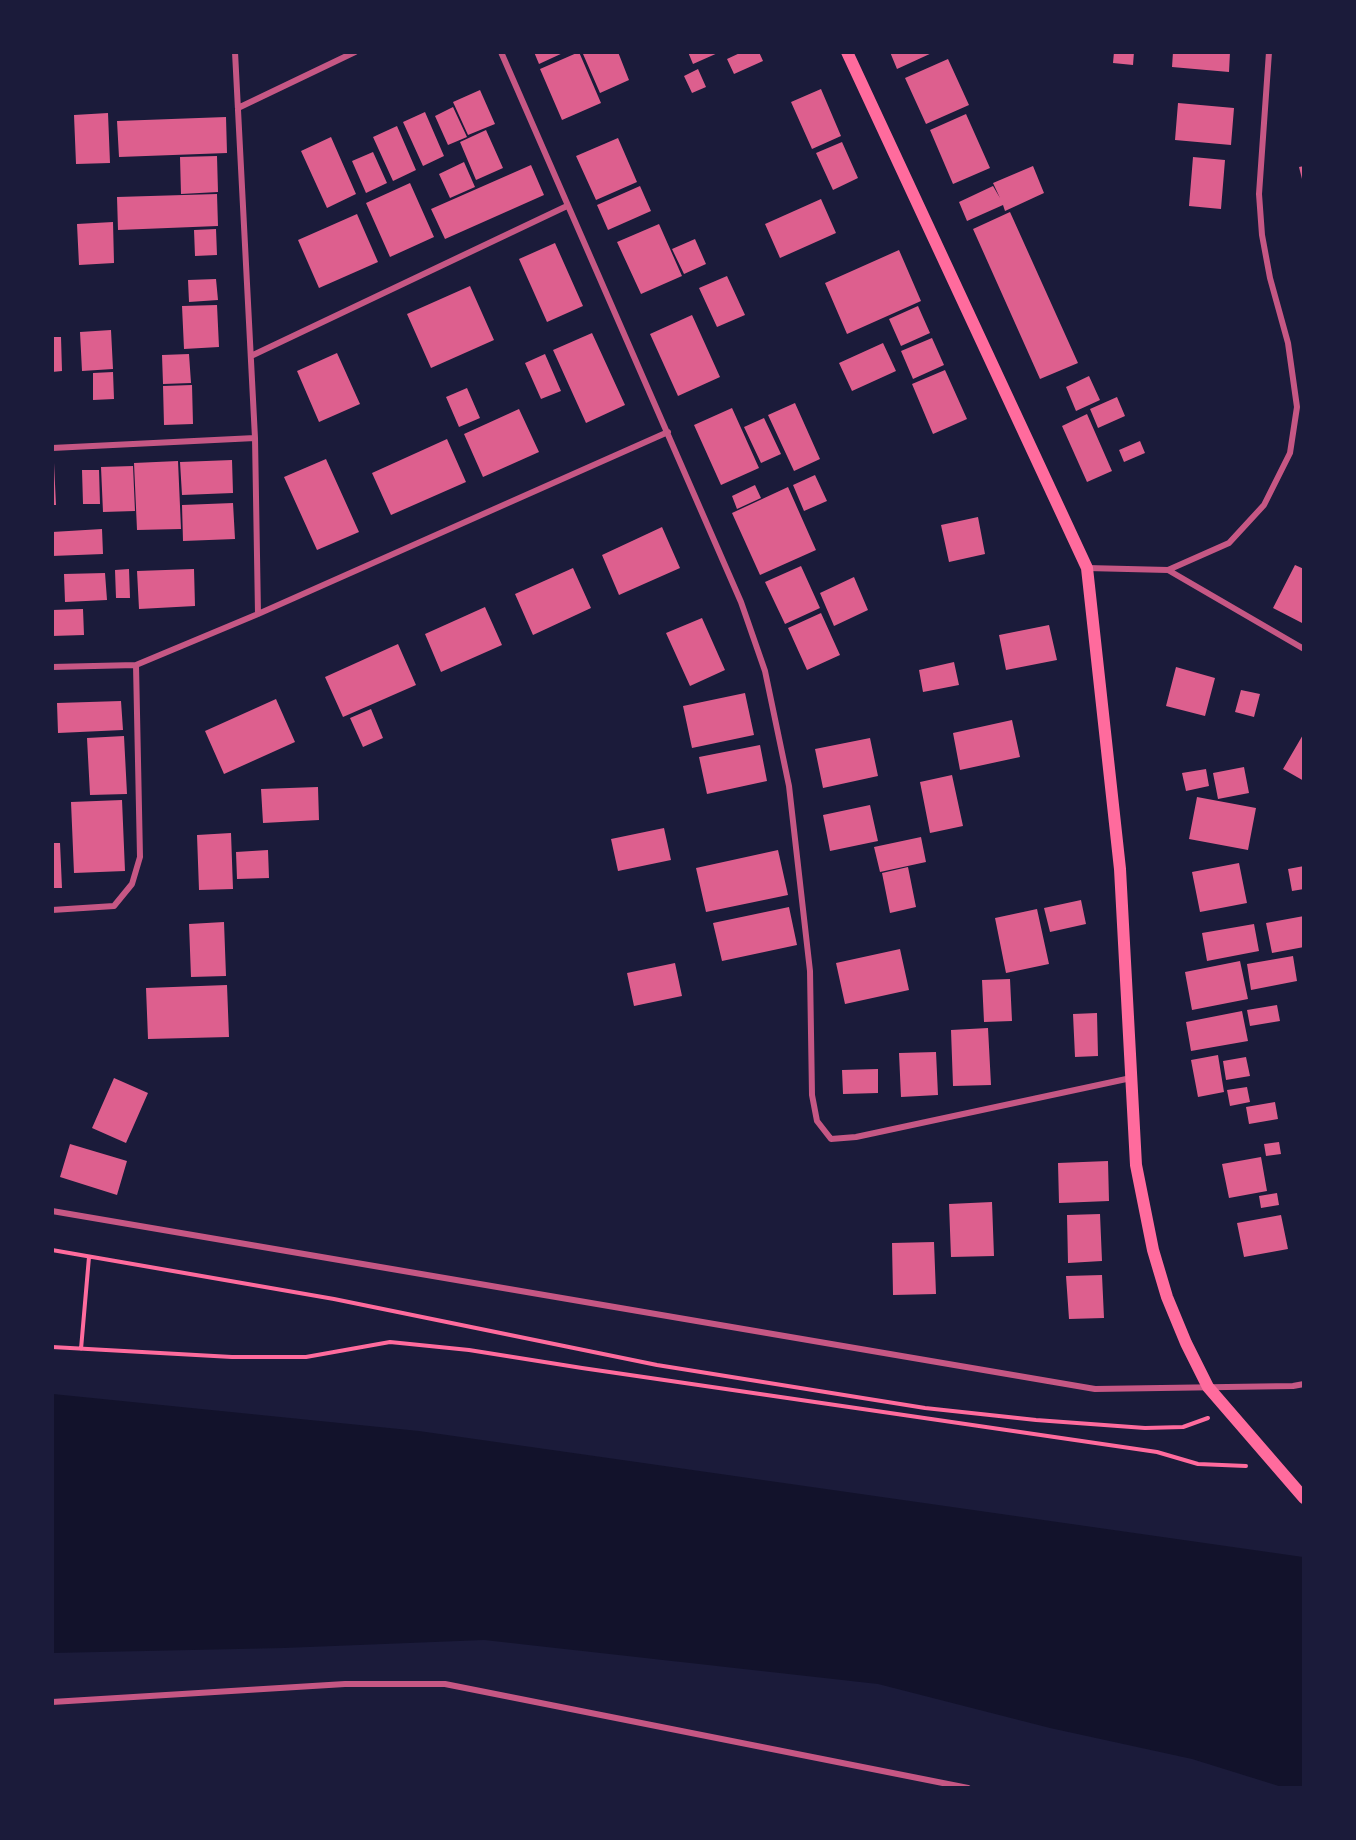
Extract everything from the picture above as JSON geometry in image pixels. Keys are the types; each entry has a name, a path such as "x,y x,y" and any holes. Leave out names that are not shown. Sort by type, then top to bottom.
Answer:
{"main road":[{"path":"847,52 1087,568 1120,869 1136,1165 1153,1250 1171,1306 1208,1387 1304,1498"}],"street":[{"path":"235,52 255,438 258,614"},
{"path":"238,108 355,52"},
{"path":"501,52 741,602 765,671 792,809 810,971 812,1095 817,1121 831,1139 856,1137 1132,1078"},
{"path":"1087,568 1168,570 1229,543 1264,505 1290,453 1297,407 1288,343 1270,278 1262,235 1259,194 1269,52"},
{"path":"251,356 567,207"},
{"path":"52,666 136,665 258,614 668,432"},
{"path":"52,448 255,438"},
{"path":"1168,570 1304,649"},
{"path":"52,910 114,906 132,884 140,858 136,665"},
{"path":"52,1211 1095,1389 1304,1384"},
{"path":"52,1702 345,1684 445,1684 968,1788"}],"path":[{"path":"52,1251 334,1299 657,1365 925,1408 1036,1420 1145,1428 1183,1427 1201,1422 1225,1407"},
{"path":"81,1349 89,1256"},
{"path":"52,1347 232,1357 306,1357 390,1342 469,1350 1157,1452 1198,1464 1276,1466"}],"shaded area":[{"path":"53,1394 419,1431 1303,1557 1303,1787 1282,1787 1192,1759 1050,1728 878,1684 484,1640 284,1648 53,1653"}],"building":[{"path":"534,52 565,52 539,64"},
{"path":"579,52 601,103 562,120 540,69"},
{"path":"618,52 629,80 600,93 583,54"},
{"path":"688,52 720,52 693,64"},
{"path":"742,52 759,52 763,61 734,74 727,59"},
{"path":"890,52 934,52 897,69"},
{"path":"1114,52 1134,52 1133,65 1113,63"},
{"path":"1173,52 1230,52 1229,72 1172,67"},
{"path":"948,59 969,105 926,124 905,78"},
{"path":"698,69 706,87 692,93 684,76"},
{"path":"821,89 841,136 812,149 791,102"},
{"path":"480,90 495,124 468,135 453,102"},
{"path":"1178,103 1234,108 1231,145 1175,140"},
{"path":"453,107 467,137 448,145 435,116"},
{"path":"425,112 444,156 423,166 403,122"},
{"path":"108,113 110,163 76,164 74,115"},
{"path":"966,114 990,168 953,184 930,130"},
{"path":"226,117 227,153 119,157 117,121"},
{"path":"397,126 416,170 393,181 373,137"},
{"path":"486,130 503,168 476,180 460,142"},
{"path":"331,137 356,194 327,208 301,151"},
{"path":"618,138 637,182 596,200 576,156"},
{"path":"842,142 858,178 833,190 816,153"},
{"path":"373,152 387,183 366,193 352,161"},
{"path":"217,156 218,192 181,194 180,157"},
{"path":"1193,157 1225,160 1221,209 1189,206"},
{"path":"464,162 475,187 450,198 439,174"},
{"path":"531,165 544,195 445,239 431,209"},
{"path":"1033,166 1044,193 1005,211 1003,205 967,221 959,202 993,186 1000,198 993,183"},
{"path":"1304,166 1304,183 1303,183 1299,167"},
{"path":"410,183 434,237 390,257 366,203"},
{"path":"640,186 651,211 608,230 597,205"},
{"path":"217,194 218,226 118,230 117,197"},
{"path":"821,199 836,233 780,258 765,224"},
{"path":"1010,212 1078,363 1040,379 973,229"},
{"path":"357,214 378,262 319,288 298,240"},
{"path":"113,222 114,263 79,265 77,224"},
{"path":"659,224 682,276 641,294 617,242"},
{"path":"216,229 217,255 195,256 194,230"},
{"path":"695,239 706,264 684,274 672,249"},
{"path":"555,243 583,306 547,322 519,259"},
{"path":"899,250 921,301 847,334 825,283"},
{"path":"727,276 745,315 717,327 699,288"},
{"path":"216,279 218,300 189,302 188,280"},
{"path":"470,286 494,340 431,368 407,314"},
{"path":"217,305 219,347 184,349 182,306"},
{"path":"918,306 930,333 901,346 889,319"},
{"path":"692,315 720,377 678,396 650,334"},
{"path":"111,330 113,369 82,371 80,332"},
{"path":"592,333 625,405 586,423 553,350"},
{"path":"52,337 61,337 62,371 52,372"},
{"path":"932,338 944,365 913,379 901,351"},
{"path":"883,343 896,371 852,391 839,363"},
{"path":"337,353 360,404 319,422 297,371"},
{"path":"189,354 191,383 163,384 162,355"},
{"path":"545,354 561,391 541,399 525,363"},
{"path":"945,370 967,419 933,434 912,384"},
{"path":"113,372 114,399 93,400 93,373"},
{"path":"1089,376 1100,400 1076,411 1066,387"},
{"path":"192,385 193,424 164,425 163,386"},
{"path":"467,388 480,418 459,427 446,397"},
{"path":"1117,397 1125,416 1098,428 1090,409"},
{"path":"795,403 820,459 794,471 768,415"},
{"path":"732,408 759,468 721,485 694,425"},
{"path":"519,409 539,452 483,477 464,434"},
{"path":"1087,414 1112,471 1087,482 1062,426"},
{"path":"764,418 781,454 761,463 744,427"},
{"path":"447,439 466,482 391,515 372,473"},
{"path":"1140,441 1145,453 1124,462 1119,450"},
{"path":"326,459 359,532 317,550 284,477"},
{"path":"232,460 233,493 182,495 180,462"},
{"path":"178,461 181,529 137,530 134,463"},
{"path":"52,463 54,463 56,505 52,505"},
{"path":"133,466 135,511 103,512 101,467"},
{"path":"82,470 99,470 100,504 83,504"},
{"path":"815,475 827,501 804,511 793,485"},
{"path":"755,485 761,498 737,509 732,496"},
{"path":"788,487 816,550 760,575 732,513"},
{"path":"233,503 235,539 183,541 182,505"},
{"path":"978,517 985,554 949,562 941,525"},
{"path":"662,527 680,568 619,595 602,555"},
{"path":"102,529 103,554 52,556 52,532"},
{"path":"1295,565 1304,569 1304,624 1273,608"},
{"path":"801,566 820,608 785,624 765,582"},
{"path":"573,568 591,608 533,635 515,594"},
{"path":"129,569 130,598 116,598 115,570"},
{"path":"194,569 195,606 139,609 137,571"},
{"path":"105,573 107,600 65,602 64,574"},
{"path":"854,577 868,610 834,626 820,593"},
{"path":"485,607 502,645 441,672 425,634"},
{"path":"83,609 84,635 52,636 52,610"},
{"path":"821,613 840,655 807,670 788,628"},
{"path":"702,618 725,670 690,686 666,633"},
{"path":"1049,625 1057,660 1006,670 999,635"},
{"path":"398,644 416,685 343,717 325,677"},
{"path":"954,662 959,685 923,692 919,670"},
{"path":"1176,667 1215,678 1205,716 1166,706"},
{"path":"1241,690 1260,694 1254,717 1235,712"},
{"path":"745,693 754,735 692,748 683,706"},
{"path":"276,699 295,742 224,774 205,731"},
{"path":"121,701 123,730 58,733 57,703"},
{"path":"371,709 383,738 363,747 350,718"},
{"path":"1012,720 1020,757 960,770 953,733"},
{"path":"1304,733 1304,781 1283,769"},
{"path":"124,736 127,794 90,795 87,738"},
{"path":"870,738 878,776 823,788 815,749"},
{"path":"760,745 767,781 707,794 699,757"},
{"path":"1244,767 1249,793 1218,799 1213,773"},
{"path":"1206,769 1209,786 1186,791 1182,773"},
{"path":"952,775 963,826 930,833 920,782"},
{"path":"318,787 319,820 263,823 261,789"},
{"path":"1197,797 1256,808 1248,850 1189,839"},
{"path":"122,800 125,871 74,873 71,802"},
{"path":"870,805 878,841 830,851 823,815"},
{"path":"664,828 671,860 618,871 611,839"},
{"path":"231,833 233,889 199,890 197,835"},
{"path":"921,837 926,862 880,872 874,847"},
{"path":"52,843 60,843 62,888 52,888"},
{"path":"268,850 269,878 237,879 236,852"},
{"path":"778,850 788,895 706,912 696,868"},
{"path":"1239,863 1247,903 1200,912 1192,872"},
{"path":"1304,866 1304,889 1292,891 1288,869"},
{"path":"908,867 916,907 890,913 882,873"},
{"path":"1081,900 1086,924 1050,932 1044,908"},
{"path":"789,907 797,945 722,961 713,923"},
{"path":"1037,909 1049,964 1006,973 995,918"},
{"path":"1304,916 1304,947 1272,953 1266,923"},
{"path":"224,922 226,976 191,977 189,924"},
{"path":"1254,924 1259,951 1207,961 1202,933"},
{"path":"900,949 909,990 845,1004 836,963"},
{"path":"1293,956 1297,981 1251,990 1247,964"},
{"path":"1240,961 1248,999 1192,1010 1185,972"},
{"path":"675,963 682,996 634,1006 627,973"},
{"path":"1010,979 1012,1021 984,1022 982,980"},
{"path":"227,985 229,1037 148,1039 146,988"},
{"path":"1277,1005 1280,1021 1250,1026 1247,1010"},
{"path":"1242,1011 1248,1041 1191,1051 1186,1022"},
{"path":"1097,1013 1098,1056 1075,1057 1073,1014"},
{"path":"988,1028 991,1085 953,1086 951,1030"},
{"path":"936,1052 938,1095 901,1097 899,1053"},
{"path":"1218,1055 1224,1092 1198,1097 1191,1060"},
{"path":"1246,1057 1250,1076 1226,1080 1223,1061"},
{"path":"878,1069 878,1093 843,1094 842,1070"},
{"path":"114,1078 148,1093 126,1143 92,1128"},
{"path":"1247,1087 1250,1102 1230,1106 1227,1090"},
{"path":"1275,1102 1278,1119 1249,1124 1246,1107"},
{"path":"1279,1142 1281,1154 1266,1156 1264,1144"},
{"path":"70,1144 127,1161 117,1195 60,1177"},
{"path":"1261,1157 1267,1191 1229,1198 1222,1164"},
{"path":"1108,1161 1109,1201 1059,1203 1058,1163"},
{"path":"1277,1193 1279,1205 1261,1208 1259,1196"},
{"path":"992,1202 994,1256 951,1257 949,1204"},
{"path":"1100,1214 1102,1261 1068,1263 1067,1215"},
{"path":"1281,1215 1288,1249 1244,1257 1237,1223"},
{"path":"934,1242 936,1294 893,1295 892,1243"},
{"path":"1102,1275 1104,1318 1069,1319 1066,1276"}]}
